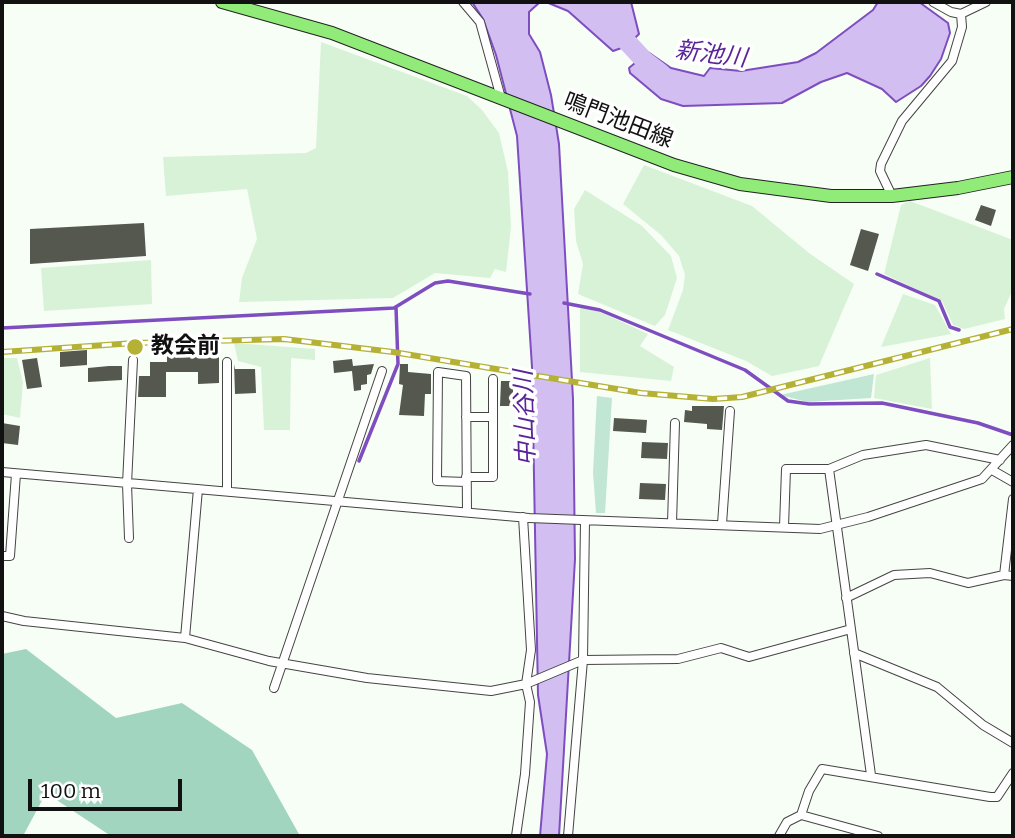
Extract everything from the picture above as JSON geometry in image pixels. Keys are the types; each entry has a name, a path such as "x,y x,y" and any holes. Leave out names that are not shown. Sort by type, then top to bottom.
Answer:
{"main road":[{"name":"鳴門池田線","path":"222,2 332,33 674,165 740,184 831,196 892,196 958,188 1013,177"}],"street":[{"path":"463,2 480,22 504,100"},
{"path":"935,3 961,14 986,2"},
{"path":"892,196 880,171 881,164 902,121 952,61 962,27 961,14"},
{"path":"129,538 127,484 133,360"},
{"path":"227,362 227,491"},
{"path":"274,688 382,371"},
{"path":"467,512 466,479 466,376 438,372 437,481 466,479 493,477 493,379"},
{"path":"722,524 730,411"},
{"path":"466,416 493,417"},
{"path":"671,523 675,423"},
{"path":"2,472 337,499 526,518 836,527 973,483 992,470 1013,444"},
{"path":"784,527 786,469 829,469 863,455 926,445 1000,460"},
{"path":"829,469 871,775"},
{"path":"992,470 1013,482"},
{"path":"2,556 10,556 16,474"},
{"path":"185,638 198,489"},
{"path":"846,598 894,575 930,573 968,583 1009,576 1013,499"},
{"path":"516,836 526,774 530,702 531,650 526,518"},
{"path":"568,836 579,661 582,521"},
{"path":"2,616 24,621 185,638 281,663 452,689 491,691 530,682 579,661 678,659 721,648 749,657 851,629"},
{"path":"855,653 937,687 983,725 1013,743"},
{"path":"802,815 809,791 822,769 871,775 919,787 990,797 997,797 1013,773"},
{"path":"779,836 781,829 788,822 802,815 878,836"}],"green space":[{"path":"321,42 467,96 482,110 499,133 508,172 511,227 506,272 495,269 490,278 435,273 393,298 239,302 242,278 257,239 247,189 166,196 163,157 306,153 316,148"},
{"path":"644,165 752,206 809,253 854,284 819,366 772,376 746,361 668,330 683,290 685,275 679,256 661,235 623,204"},
{"path":"585,190 642,226 671,256 677,278 665,315 655,326 578,294 583,264 576,241 574,209"},
{"path":"910,201 1013,240 1013,289 1004,309 1005,319 964,329 953,325 942,301 884,274 901,205"},
{"path":"151,260 152,304 44,311 41,268"},
{"path":"903,294 935,305 951,334 881,347"},
{"path":"580,307 603,313 648,334 640,346 674,367 671,381 580,372"},
{"path":"234,343 315,349 315,360 291,358 290,430 264,430 261,367 238,361"},
{"path":"2,358 17,358 23,382 20,418 2,414"},
{"path":"930,358 932,409 874,398 876,375"},
{"path":"874,374 871,398 807,402 780,395"},
{"path":"597,396 612,398 605,513 596,513 593,473"},
{"path":"26,649 116,718 182,703 252,750 300,836 111,836 46,793 23,836 2,836 2,654"}],"shaded area":[{"path":"472,2 540,2 529,12 529,34 540,52 559,144 573,399 575,559 559,836 540,836 547,754 538,695 532,367 517,136 496,55 483,19"},
{"path":"546,2 631,2 639,34 627,46 613,51 568,11"},
{"path":"878,2 919,2 948,23 950,33 941,59 930,76 921,86 896,102 882,89 847,73 821,82 782,103 683,106 661,99 630,73 629,68 648,52 671,68 704,76 710,68 741,71 798,62 816,53 873,10"}],"building":[{"path":"981,205 996,210 991,226 975,220"},
{"path":"144,223 146,256 30,264 30,229"},
{"path":"861,229 879,234 868,271 850,265"},
{"path":"87,350 87,365 60,367 60,352"},
{"path":"219,351 219,383 198,384 198,372 166,372 166,397 138,397 139,376 150,376 150,362 167,362 167,353"},
{"path":"37,358 42,387 27,389 22,360"},
{"path":"352,359 353,366 374,364 371,374 367,375 367,384 361,385 361,390 354,391 352,371 334,373 333,361"},
{"path":"234,364 235,369 255,369 256,393 235,394"},
{"path":"400,364 408,364 408,372 431,374 431,394 425,394 424,416 399,415 403,385 399,384"},
{"path":"122,366 122,380 88,382 88,368"},
{"path":"501,381 513,381 513,406 500,406"},
{"path":"692,406 724,406 722,430 707,429 707,424 684,422 685,410 692,411"},
{"path":"614,418 647,420 646,433 613,431"},
{"path":"2,423 20,426 18,445 2,443"},
{"path":"642,442 668,443 667,459 641,458"},
{"path":"640,483 666,484 665,500 639,499"}],"waterway":[{"name":"新池川","path":"590,2 644,60 661,73"},
{"path":"877,274 939,301 950,327 959,330"},
{"path":"2,328 394,308 435,283 448,281 530,294"},
{"path":"564,303 600,310 745,370 788,401 809,404 882,403 978,423 1013,435"},
{"path":"359,461 398,364 396,307"}],"railway":[{"path":"2,352 135,343 284,339 393,352 641,393 713,399 742,397 1013,329"}],"place":[{"name":"教会前","path":"135,347"}],"water label":[{"name":"中山谷川","path":"526,418"}]}
